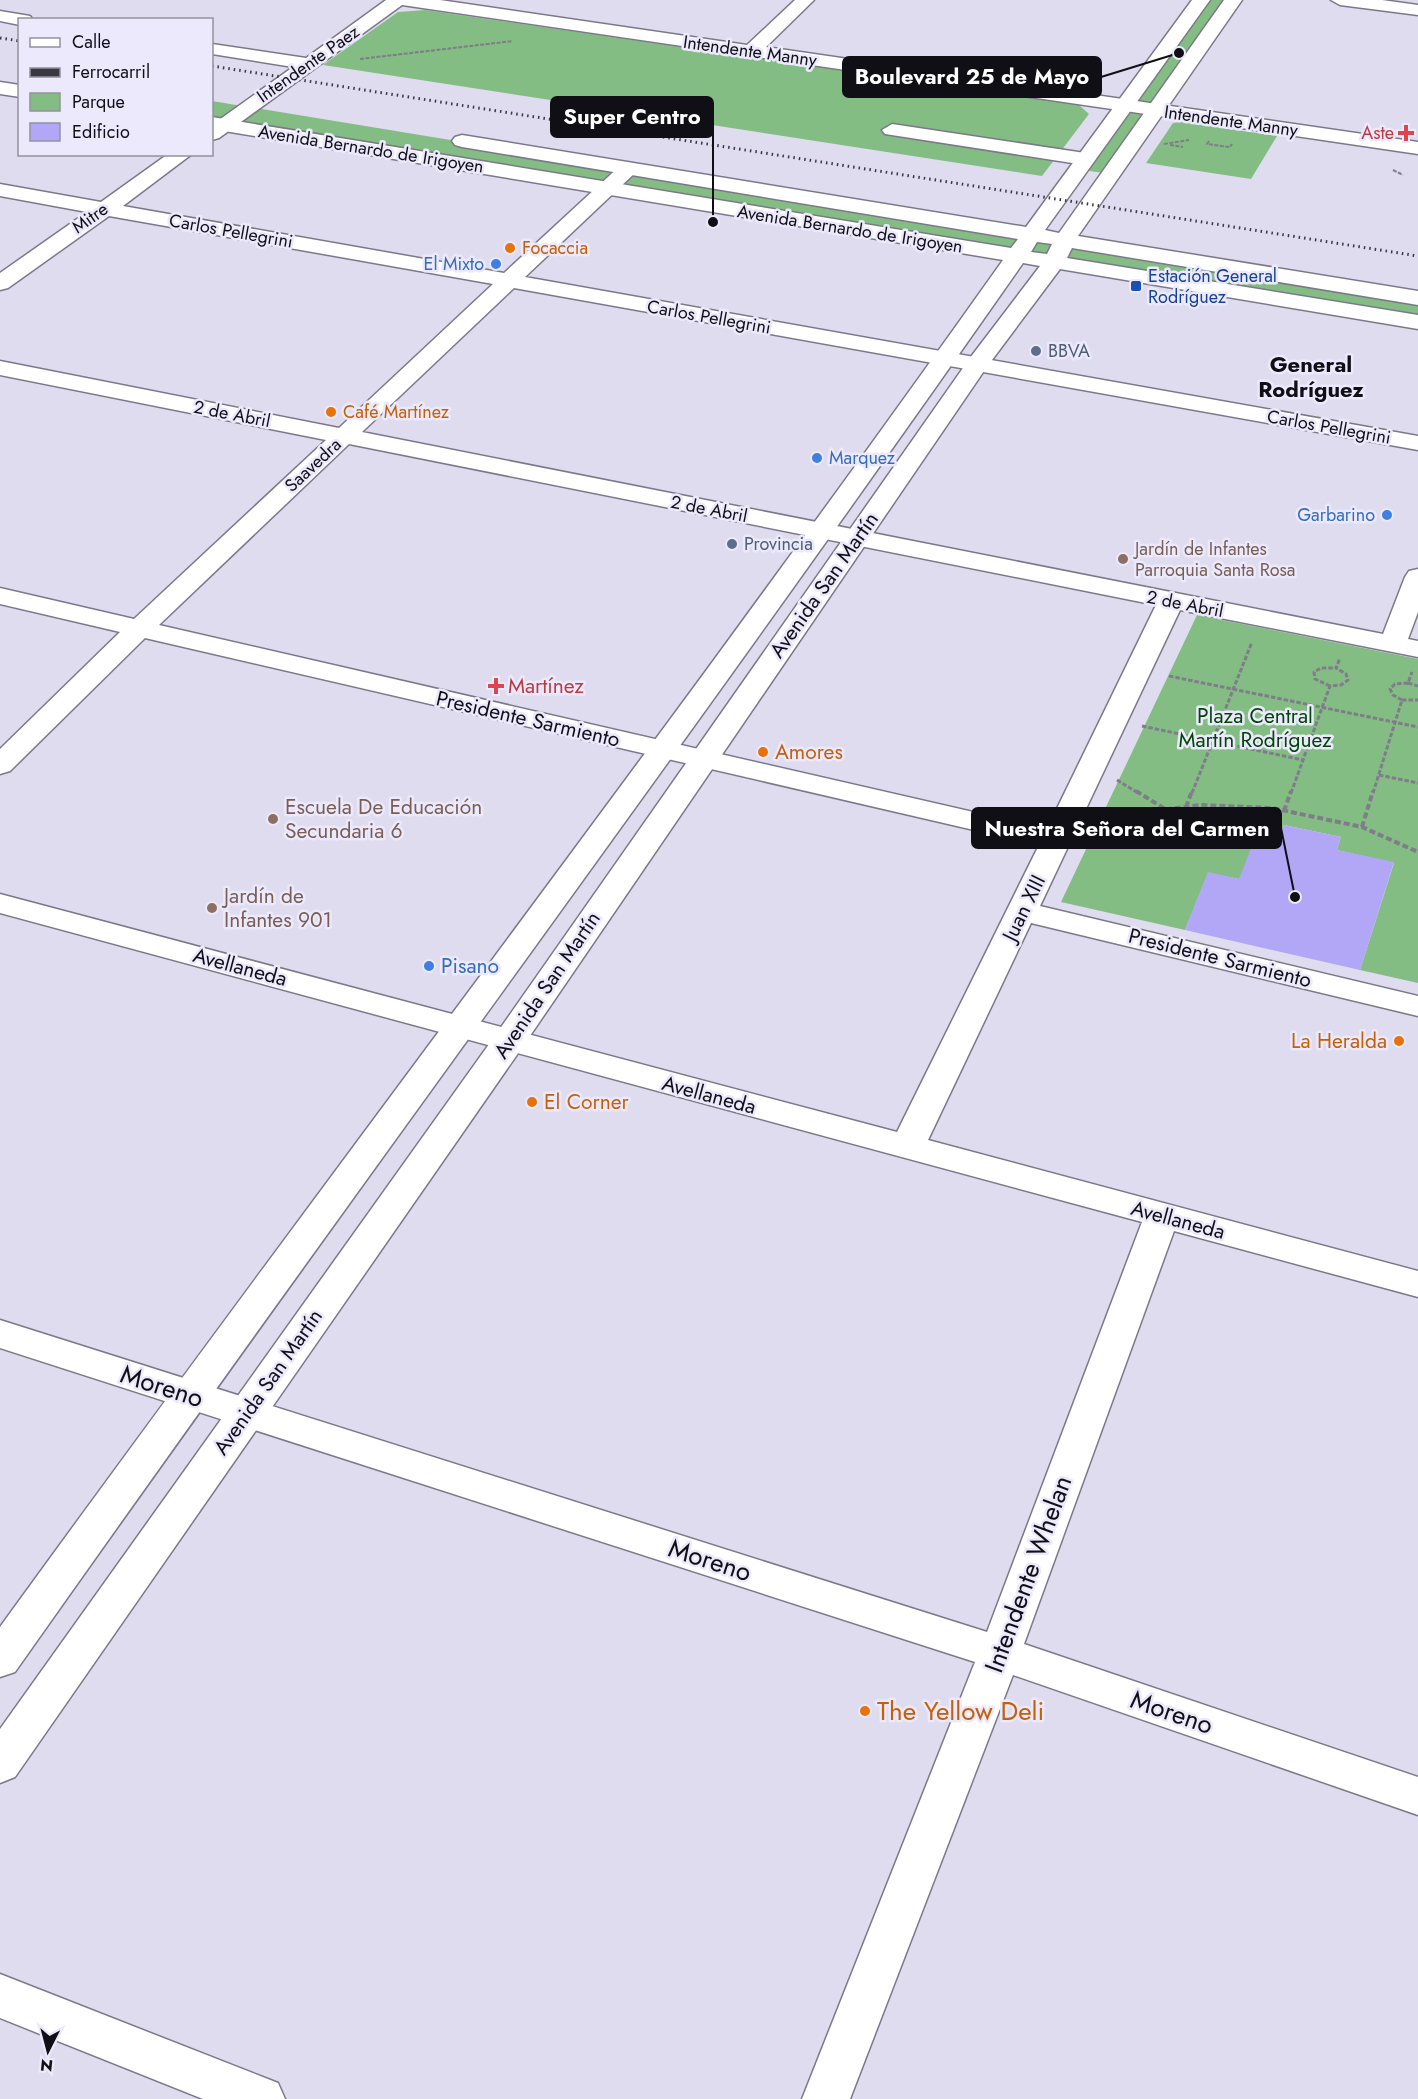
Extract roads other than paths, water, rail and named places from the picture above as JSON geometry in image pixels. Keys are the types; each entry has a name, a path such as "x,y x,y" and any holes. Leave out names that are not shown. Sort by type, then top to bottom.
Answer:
{"street":[{"name":"Intendente Paez","path":"247,107 398,0"},
{"name":"Intendente Manny","path":"403,0 1418,148"},
{"path":"752,51 804,0"},
{"name":"Avenida San Martín","path":"0,1660 188,1394 947,358 1123,105 1202,0"},
{"name":"Avenida San Martín","path":"0,1764 509,1041 702,759 978,363 1059,252 1233,0"},
{"path":"1340,0 1418,10"},
{"path":"0,16 18,19"},
{"path":"213,49 309,64"},
{"path":"0,88 18,91"},
{"name":"Avenida Bernardo de Irigoyen","path":"223,103 282,112"},
{"path":"216,127 247,107"},
{"name":"Avenida Bernardo de Irigoyen","path":"216,127 607,189 1025,246"},
{"path":"892,130 1085,159"},
{"name":"Avenida Bernardo de Irigoyen","path":"444,138 629,168 1418,322"},
{"name":"Mitre","path":"0,283 179,156"},
{"name":"Saavedra","path":"0,765 141,627 629,168"},
{"name":"Carlos Pellegrini","path":"0,190 1418,443"},
{"name":"Avenida Bernardo de Irigoyen","path":"1059,252 1418,298"},
{"name":"2 de Abril","path":"0,368 1349,636 1408,654"},
{"path":"1408,654 1418,577"},
{"name":"Presidente Sarmiento","path":"0,596 141,627 659,750 1057,840"},
{"name":"Juan XIII","path":"906,1148 1171,602"},
{"name":"Avellaneda","path":"0,903 1418,1284"},
{"name":"Presidente Sarmiento","path":"1022,911 1418,1006"},
{"name":"Intendente Whelan","path":"826,2099 1000,1653 1162,1216"},
{"name":"Moreno","path":"0,1334 1000,1653 1418,1796"},
{"path":"0,1996 261,2099"}],"railway":[{"path":"0,38 18,41"},
{"path":"213,66 1418,256"}],"place":[{"name":"Boulevard 25 de Mayo","path":"1179,53"},
{"name":"Aste","path":"1406,133"},
{"name":"Super Centro","path":"713,222"},
{"name":"Focaccia","path":"510,248"},
{"name":"El Mixto","path":"496,264"},
{"name":"Estación General Rodríguez","path":"1136,286"},
{"name":"BBVA","path":"1036,351"},
{"name":"Café Martínez","path":"331,412"},
{"name":"Marquez","path":"817,458"},
{"name":"Garbarino","path":"1387,515"},
{"name":"Provincia","path":"732,544"},
{"name":"Jardín de Infantes Parroquia Santa Rosa","path":"1123,559"},
{"name":"Martínez","path":"496,686"},
{"name":"Amores","path":"763,752"},
{"name":"Escuela De Educación Secundaria 6","path":"273,819"},
{"name":"Nuestra Señora del Carmen","path":"1295,897"},
{"name":"Jardín de Infantes 901","path":"212,908"},
{"name":"Pisano","path":"429,966"},
{"name":"La Heralda","path":"1399,1041"},
{"name":"El Corner","path":"532,1102"},
{"name":"The Yellow Deli","path":"865,1711"}],"district":[{"name":"General Rodríguez","path":"1311,376"}],"park label":[{"name":"Plaza Central Martín Rodríguez","path":"1255,728"}]}
